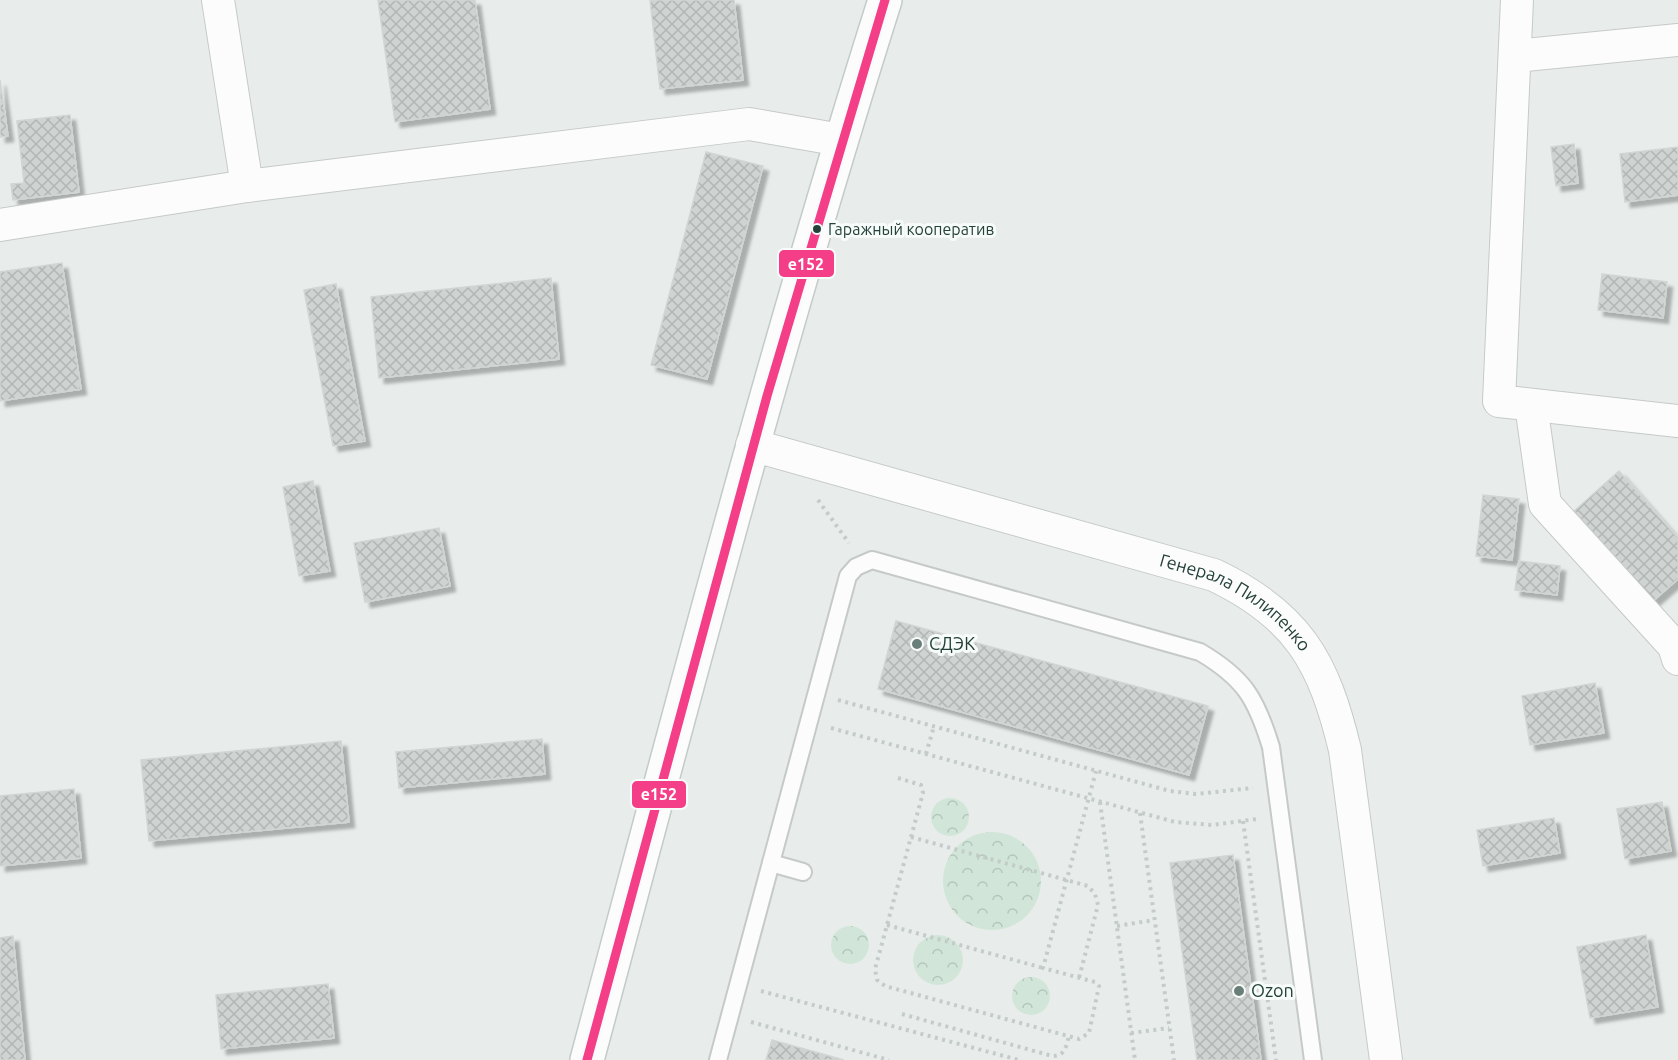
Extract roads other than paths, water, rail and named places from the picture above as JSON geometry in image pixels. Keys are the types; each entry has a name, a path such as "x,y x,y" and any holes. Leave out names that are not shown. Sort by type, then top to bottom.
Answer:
{"street":[{"path":"218,0 247,186"},
{"path":"587,1060 752,445 841,140 885,0"},
{"path":"1517,0 1499,401 1678,421"},
{"path":"1515,56 1678,40"},
{"path":"0,225 247,186 749,124 841,140"},
{"path":"1531,405 1545,504 1674,646 1678,659"},
{"name":"Генерала Пилипенко","path":"752,445 1214,575 1240,587 1281,618 1301,640 1317,664 1334,705 1345,750 1386,1060"}],"lane":[{"path":"718,1060 848,576 863,562 872,560 1200,652 1222,666 1242,684 1260,711 1270,747 1313,1060"},
{"path":"771,863 803,872"}],"place":[{"name":"Гаражный кооператив","path":"817,229"},
{"name":"СДЭК","path":"917,644"},
{"name":"Ozon","path":"1239,991"}]}
